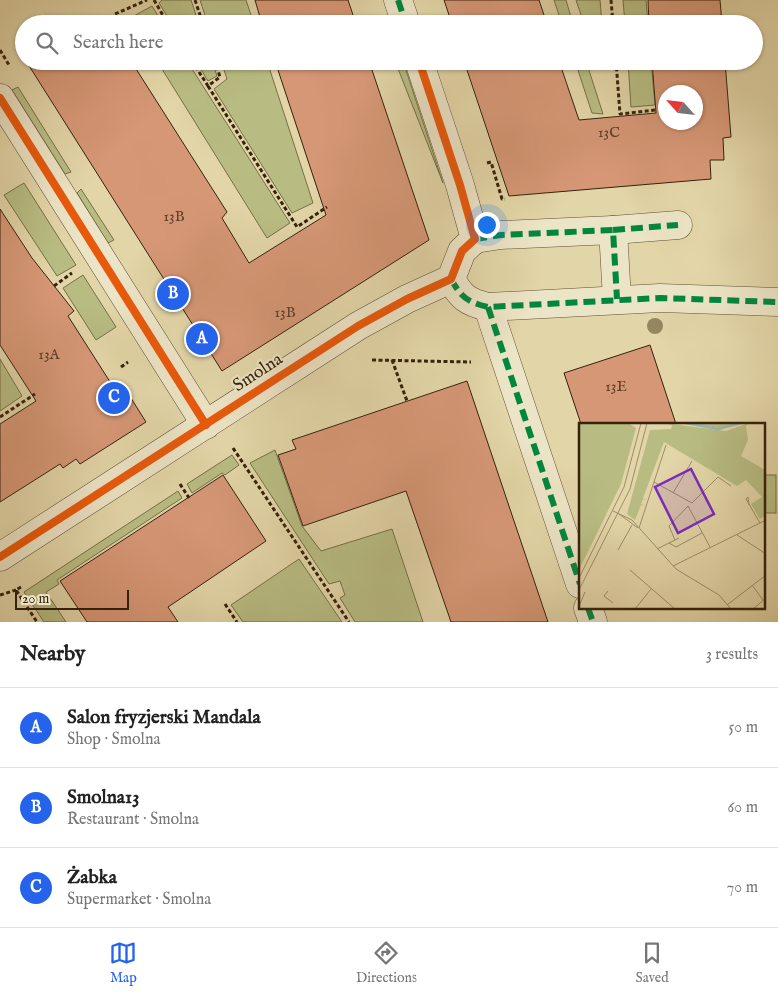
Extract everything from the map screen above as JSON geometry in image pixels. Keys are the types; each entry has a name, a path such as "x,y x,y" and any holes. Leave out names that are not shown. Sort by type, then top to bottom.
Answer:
{"street":[{"path":"398,0 403,15"},
{"path":"422,70 460,186 475,239"},
{"path":"0,98 206,425"},
{"path":"678,225 501,235 475,239 462,251 451,279 459,293 471,304 488,308 660,298 778,302"},
{"path":"613,230 617,299"},
{"name":"Smolna","path":"0,557 358,326 407,299 451,279"},
{"path":"488,308 579,581"},
{"path":"589,610 593,622"}],"path":[{"path":"115,14 147,0"},
{"path":"154,0 163,15"},
{"path":"195,0 200,15"},
{"path":"611,0 612,15"},
{"path":"198,70 297,227 328,207"},
{"path":"208,86 220,77 218,70"},
{"path":"617,70 620,114 655,110"},
{"path":"482,165 491,162 502,199 511,199"},
{"path":"366,364 374,358 480,363"},
{"path":"392,359 407,401"},
{"path":"0,417 35,394"},
{"path":"226,454 242,443"},
{"path":"233,448 349,622"},
{"path":"172,489 188,479"},
{"path":"180,484 189,498"},
{"path":"0,595 16,590 24,585"},
{"path":"16,590 37,622"},
{"path":"225,604 237,622"}],"green space":[{"path":"162,0 191,0 196,15 166,15 159,3"},
{"path":"200,0 246,0 251,15 205,15"},
{"path":"554,0 566,0 570,15 559,15"},
{"path":"576,0 600,0 601,15 581,15"},
{"path":"623,0 646,0 647,15 624,15"},
{"path":"152,6 158,15 136,15"},
{"path":"163,70 193,70 290,223 267,238"},
{"path":"201,70 215,70 217,76 208,81"},
{"path":"224,70 270,70 313,203 292,213 214,89 227,79"},
{"path":"399,70 406,70 443,183"},
{"path":"578,70 589,70 603,114 592,113"},
{"path":"629,70 652,70 655,105 631,107"},
{"path":"18,87 71,172 65,174 12,90"},
{"path":"24,183 76,265 57,276 4,195"},
{"path":"81,189 114,240 108,243 77,193"},
{"path":"83,275 116,327 96,340 63,288"},
{"path":"0,359 22,396 0,411"},
{"path":"275,450 302,526 321,551 392,529 423,622 355,622 340,598 345,595 340,581 329,584 250,463"},
{"path":"232,455 239,465 225,475 222,473 192,493 187,484"},
{"path":"766,475 776,475 776,513 766,513"},
{"path":"178,491 182,498 57,580 59,584 46,592 66,622 44,622 24,592"},
{"path":"299,559 342,622 243,622 231,605"}],"building":[{"path":"255,0 348,0 353,15 259,15"},
{"path":"444,0 539,0 544,15 449,15"},
{"path":"648,0 720,0 721,15 649,15"},
{"path":"32,70 137,70 227,212 222,218 249,263 326,215 278,70 372,70 429,240 222,371"},
{"path":"467,70 562,70 579,120 656,113 653,70 726,70 731,137 723,138 724,160 710,160 711,179 509,196"},
{"path":"0,209 32,258 74,311 68,316 121,399 129,395 146,422 80,464 76,459 63,468 60,464 0,502 0,424 36,401 0,345"},
{"path":"650,345 676,423 581,423 564,373"},
{"path":"467,381 548,622 451,622 406,491 303,526 278,455 296,449 292,440"},
{"path":"223,475 266,541 168,607 178,622 87,622 60,581"}],"marked path":[{"path":"398,0 403,15"},
{"path":"613,230 678,225"},
{"path":"475,239 501,235 613,230 617,299"},
{"path":"451,279 465,298 488,307 660,298 778,302"},
{"path":"488,307 579,581"},
{"path":"589,610 593,622"}],"cycle path":[{"path":"0,557 358,326 407,299 451,279 462,251 475,239 460,185 422,70"},
{"path":"0,98 206,425"}],"place":[{"name":"Smolna13","path":"173,294"},
{"name":"Salon fryzjerski Mandala","path":"202,339"},
{"name":"Żabka","path":"114,398"}]}
